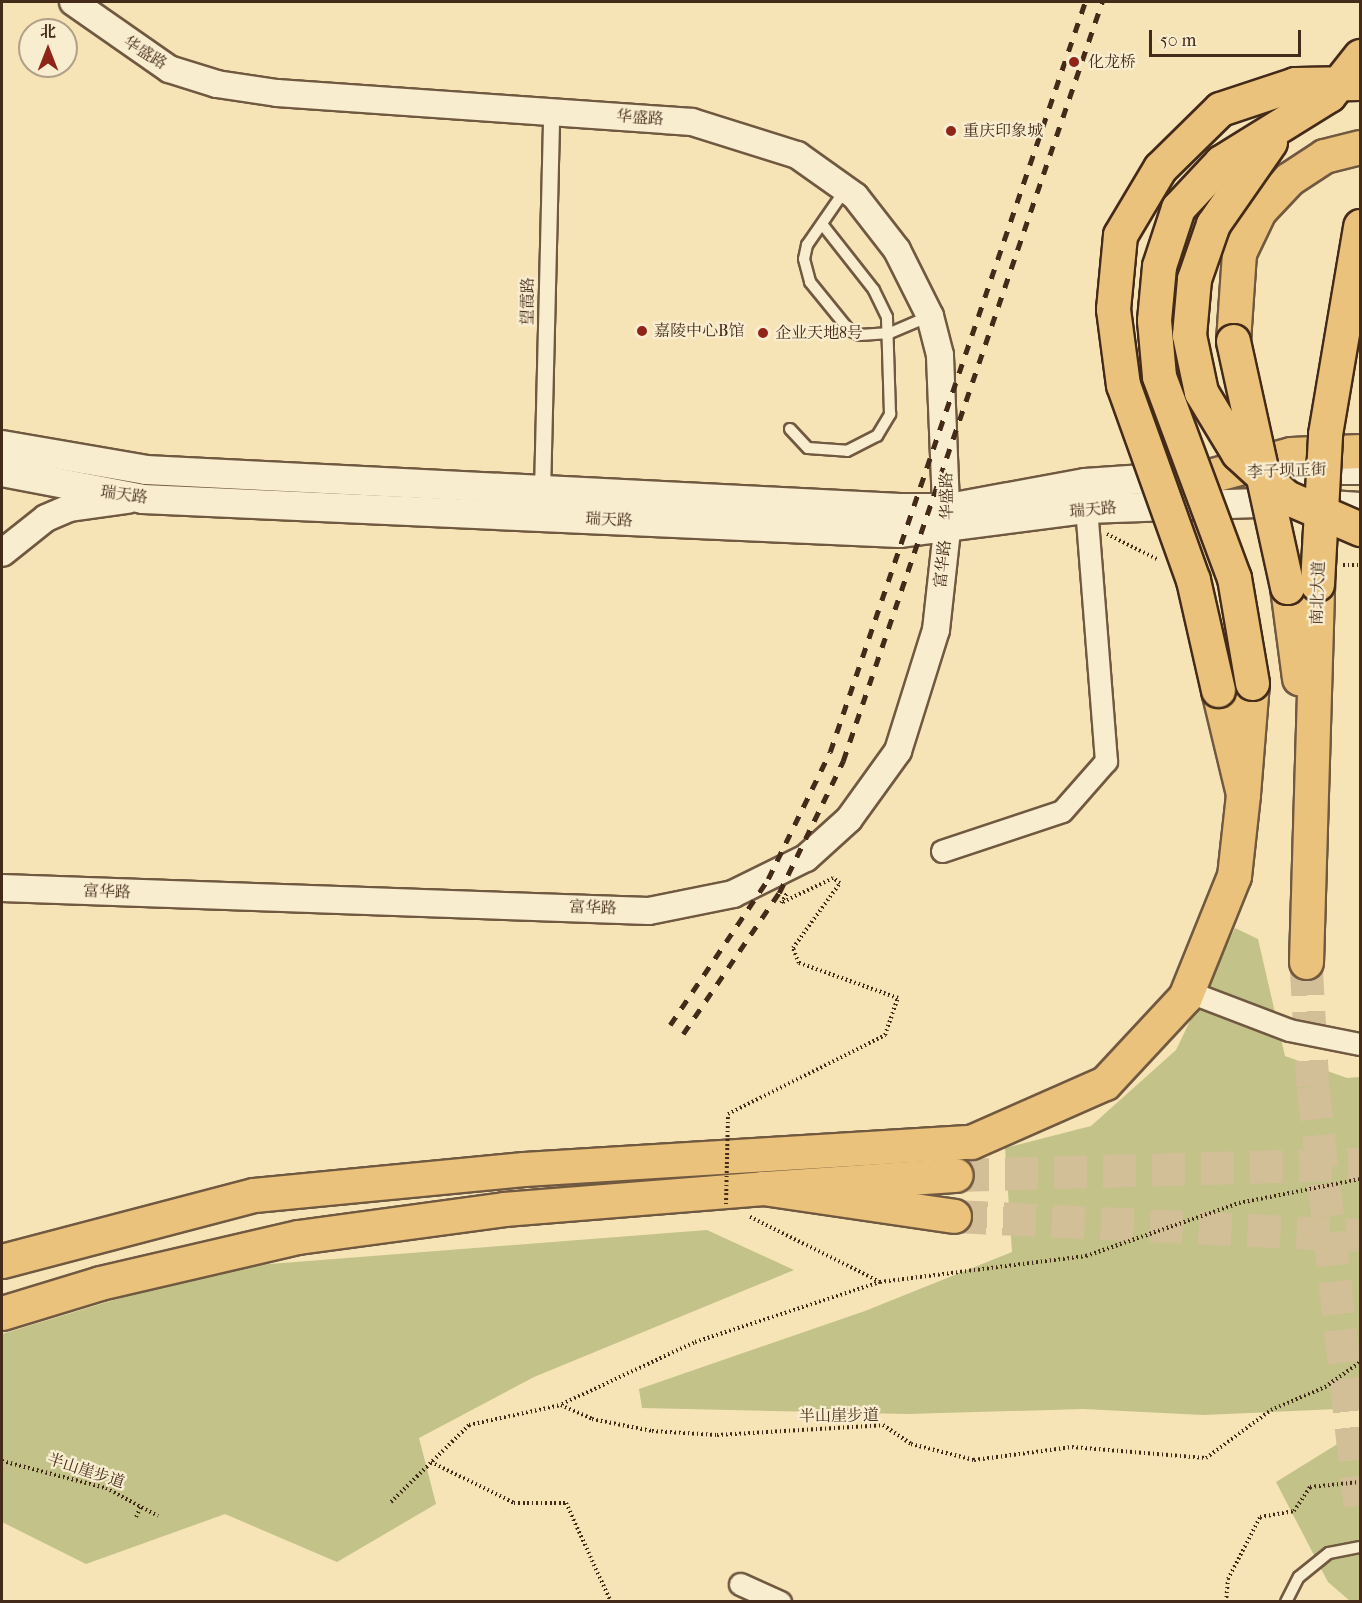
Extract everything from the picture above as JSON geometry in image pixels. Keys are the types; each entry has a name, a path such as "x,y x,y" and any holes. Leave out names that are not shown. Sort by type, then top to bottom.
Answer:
{"main road":[{"path":"2,1262 254,1195 524,1169 971,1142 1105,1083 1187,992 1234,876 1252,683 1234,578 1159,376 1154,320 1159,266 1178,208 1221,162 1285,125 1329,95 1360,56"},
{"path":"1243,794 1193,580 1124,385 1113,309 1120,236 1160,168 1220,109 1295,84 1360,83"},
{"path":"1285,125 1245,171 1213,224 1194,279 1189,335 1201,392 1238,453 1286,496 1360,529"},
{"path":"1306,962 1313,785 1302,586 1233,341 1234,283 1239,253 1259,211 1289,179 1324,156 1360,147"},
{"name":"南北大道","path":"1302,586 1360,226"},
{"name":"瑞天路","path":"2,445 146,470 542,490 948,519 1086,483 1215,489"},
{"path":"1215,489 1291,454 1360,451"},
{"name":"李子坝正街","path":"1215,489 1360,470"},
{"name":"瑞天路","path":"2,472 143,499 948,519 1086,509 1215,489"},
{"name":"李子坝正街","path":"1215,489 1360,507"},
{"path":"2,1313 100,1283 298,1237 504,1209 755,1201 956,1174"},
{"path":"755,1201 954,1216"}],"street":[{"name":"华盛路","path":"73,2 169,69 217,84 692,122 747,135 798,155 845,189 897,250 930,316 940,355 948,519"},
{"name":"望霞路","path":"542,490 551,112"},
{"path":"2,553 26,531 70,508 143,499"},
{"path":"942,851 1062,811 1106,761 1086,509"},
{"name":"富华路","path":"2,888 649,911 733,894 806,858 849,819 898,751 936,630 948,519"},
{"path":"1187,992 1289,1030 1360,1044"},
{"path":"740,1584 780,1602"}],"lane":[{"path":"845,189 822,224 804,259 810,282 849,330 860,335 890,333 930,316"},
{"path":"790,429 817,451 859,449 878,436 890,414 890,333 874,290 822,224"},
{"path":"1286,1602 1299,1577 1329,1553 1360,1547"}],"path":[{"path":"736,1209 726,1204 728,1114 885,1035 897,998 799,963 793,948 840,883 833,878 781,903 806,858"},
{"path":"391,1502 469,1425 561,1405 694,1342 880,1281 1086,1256 1239,1203 1360,1179"},
{"path":"755,1201 880,1281"},
{"name":"半山崖步道","path":"561,1405 592,1419 652,1431 717,1435 883,1425 911,1444 974,1460 1072,1447 1206,1458 1271,1410 1325,1387 1360,1362"},
{"name":"半山崖步道","path":"2,1461 106,1488 158,1516"},
{"path":"431,1462 514,1503 566,1503 611,1602"},
{"path":"1226,1602 1228,1579 1260,1517 1294,1511 1310,1487 1360,1482"},
{"path":"136,1517 141,1506"}],"green space":[{"path":"1235,928 1258,939 1285,1056 1347,1078 1360,1077 1360,1408 1203,1415 1083,1409 907,1414 642,1408 639,1389 865,1311 1012,1252 1005,1148 1091,1126 1176,1050"},
{"path":"707,1230 794,1270 534,1377 419,1438 436,1504 337,1562 225,1514 86,1564 2,1522 2,1334 219,1268"},
{"path":"1360,1430 1360,1601 1350,1601 1328,1582 1276,1482"}],"tunnel":[{"path":"1306,962 1313,1086 1360,1505"},
{"path":"956,1175 1360,1164"},
{"path":"954,1216 1360,1235"}],"railway":[{"path":"670,1025 768,879 830,752 1085,2"},
{"path":"683,1034 779,893 843,761 1102,2"}],"place":[{"name":"化龙桥","path":"1074,62"},
{"name":"重庆印象城","path":"951,131"},
{"name":"嘉陵中心B馆","path":"642,331"},
{"name":"企业天地8号","path":"763,333"}]}
